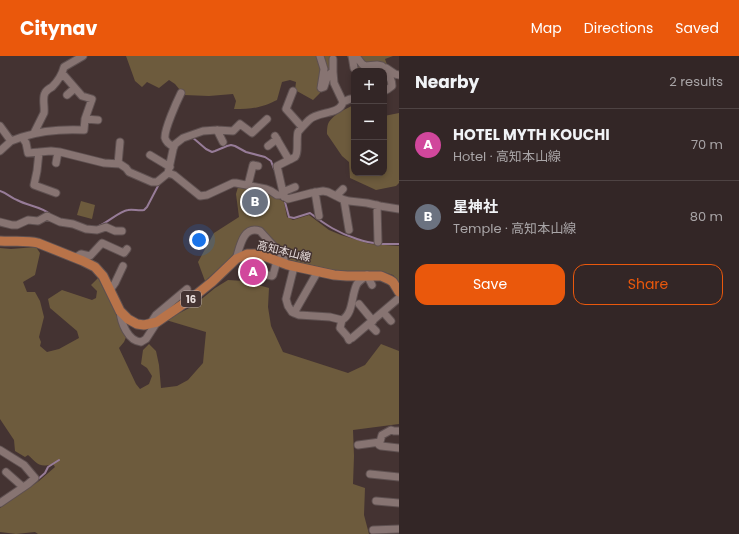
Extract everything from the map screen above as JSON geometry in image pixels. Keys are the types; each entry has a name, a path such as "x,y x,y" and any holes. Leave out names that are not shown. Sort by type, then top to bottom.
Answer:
{"main road":[{"path":"0,241 38,242 94,267 103,276 120,311 128,319 137,324 144,325 154,323"},
{"name":"高知本山線","path":"154,323 192,298 212,282 236,259 247,254 264,256 284,263 340,276 367,275 388,278 393,282 399,292"}],"street":[{"path":"320,56 324,69 322,88 324,87 330,73 333,72"},
{"path":"352,56 354,68"},
{"path":"356,56 365,66 382,66 399,75"},
{"path":"34,133 44,113 45,93 56,83 64,67 79,57"},
{"path":"333,59 334,83 343,102"},
{"path":"0,150 11,141 34,133 66,129 84,130 85,119 92,99 82,96 62,73"},
{"path":"387,73 392,82 392,86 387,89"},
{"path":"67,95 75,88"},
{"path":"294,91 286,109 302,127"},
{"path":"174,147 171,146 165,138 181,93"},
{"path":"351,98 343,102 341,107 333,112 311,118 298,132 297,154 295,157 277,166 283,194 290,199 315,192 328,192 344,200 399,209"},
{"path":"85,119 98,120"},
{"path":"22,137 26,143 28,153 51,151 104,163 118,164 126,168 129,172 152,182 157,182 171,172 174,145 183,138 203,131 233,131 240,124 252,133 267,119"},
{"path":"0,126 11,141"},
{"path":"217,130 223,142"},
{"path":"268,146 276,138 289,160"},
{"path":"118,164 120,142"},
{"path":"39,152 38,171 34,185 56,193"},
{"path":"56,163 58,152"},
{"path":"150,155 200,196 207,195 236,183 266,188 277,195 282,195 295,187"},
{"path":"248,185 253,165 258,166"},
{"path":"336,196 343,189"},
{"path":"315,192 319,216"},
{"path":"344,200 349,230"},
{"path":"377,205 378,242"},
{"path":"0,222 17,225 28,220 38,221 46,216 52,216 54,220 73,224 86,229 97,230 106,227 116,231 122,231"},
{"path":"236,259 245,235 251,230 256,229 260,231 280,253 284,259 284,263 293,271 286,299 292,312 299,315 330,317 342,320"},
{"path":"75,258 81,254 90,256 102,244 124,253 127,248"},
{"path":"243,272 246,270 272,276 284,263"},
{"path":"110,290 116,283 123,266"},
{"path":"294,313 318,271"},
{"path":"372,285 367,275 357,283 349,312 342,320 340,328 351,339 399,298"},
{"path":"120,311 120,318 127,331 132,338 141,342 146,339 154,323 156,315 187,289"},
{"path":"359,304 376,331"},
{"path":"383,312 391,321"},
{"path":"399,431 391,430 382,434 380,442 381,446 399,448"},
{"path":"358,445 380,442"},
{"path":"0,503 35,478 24,465 1,448"},
{"path":"6,472 23,487"},
{"path":"370,474 399,477"},
{"path":"376,501 399,504"},
{"path":"373,530 399,530 398,534"}],"shaded area":[{"path":"126,56 330,56 330,69 320,93 313,100 295,90 296,82 290,80 282,82 277,100 256,108 234,109 236,101 233,94 209,96 184,95 175,84 169,80 159,88 147,82 142,87 135,81"},
{"path":"347,56 393,56 385,59 391,76 390,85 387,86 387,68 353,68"},
{"path":"351,106 351,176 387,176 387,115 399,113 399,183 396,186 376,190 350,178 349,162 342,156 327,134 329,122 340,112"},
{"path":"238,187 271,194 284,202 287,217 293,220 309,215 329,230 341,235 370,244 399,246 399,282 393,275 384,272 347,272 290,260 253,227 236,253 205,281 198,262 214,233 239,217 236,194"},
{"path":"81,201 95,205 92,219 77,215"},
{"path":"36,247 40,253 35,275 23,282 27,292 35,292 40,301 44,317 39,337 41,342 40,346 47,352 59,349 79,338 77,331 50,308 48,299 62,290 92,300 96,298 97,291 91,285 98,278 127,335 119,348 136,384 140,389 149,384 152,376 147,368 141,364 143,350 149,344 156,351 161,388 177,386 188,380 203,363 206,332 166,320 193,306 215,288 228,280 244,281 269,288 268,307 271,326 283,352 348,373 365,365 381,344 399,351 399,424 353,430 353,484 365,488 364,515 369,534 38,534 35,532 16,534 0,532 0,508 39,481 55,467 53,464 45,466 39,464 28,455 25,457 15,451 14,440 0,419 0,248 11,249"}],"waterway":[{"path":"192,137 212,152 231,145 246,152 265,157 271,161 274,169"},
{"path":"99,226 125,211 144,210 159,184"},
{"path":"0,191 25,204 42,209 50,214"},
{"path":"285,202 289,217 294,218 310,213 327,225 350,237 376,243"},
{"path":"380,244 399,244"},
{"path":"37,480 45,473 48,467 59,460"}],"place":[{"name":"星神社","path":"255,202"},
{"name":"HOTEL MYTH KOUCHI","path":"253,272"}]}
